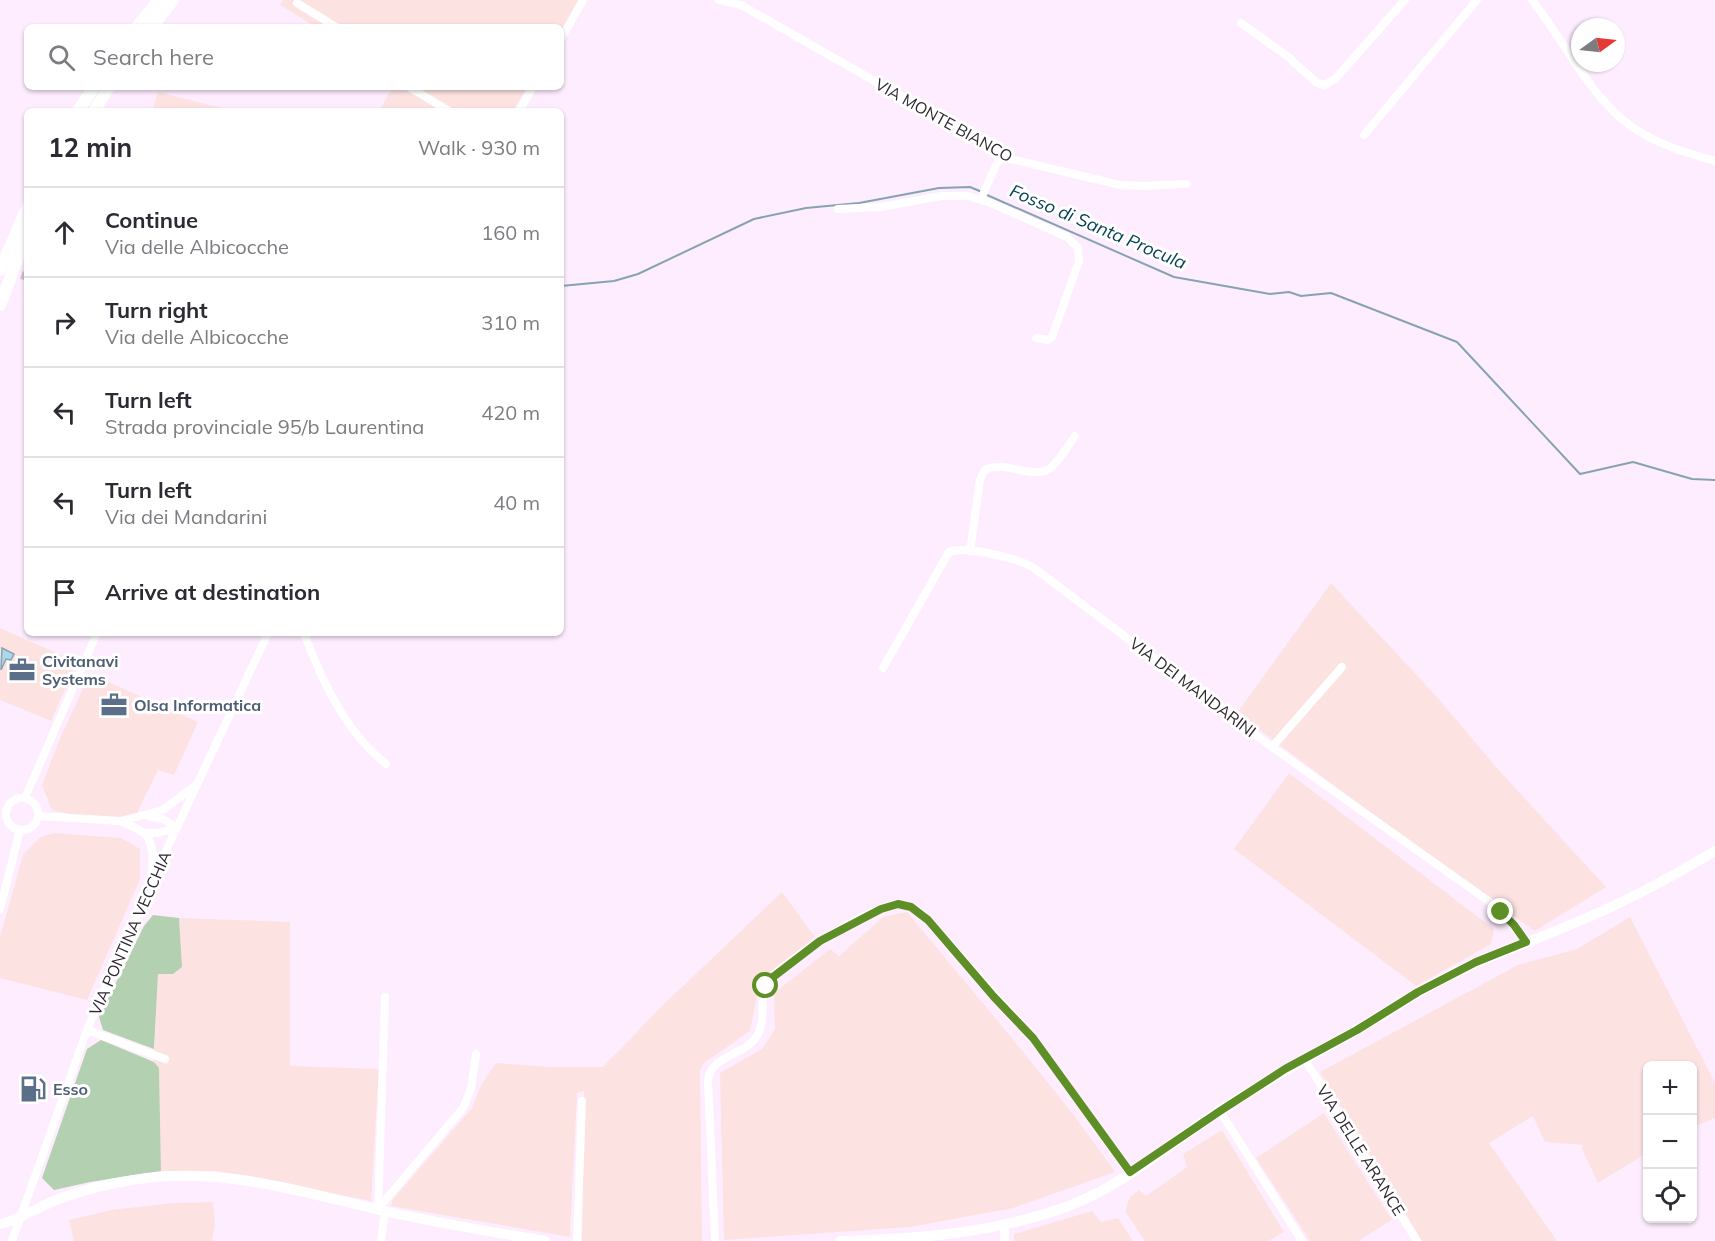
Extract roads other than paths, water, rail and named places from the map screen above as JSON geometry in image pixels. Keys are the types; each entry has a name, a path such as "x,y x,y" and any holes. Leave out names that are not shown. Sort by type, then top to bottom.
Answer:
{"highway":[{"path":"139,24 159,0"},
{"path":"154,24 173,0"},
{"path":"80,108 92,90"},
{"path":"95,108 107,90"},
{"path":"0,305 6,269 24,217"},
{"path":"6,269 24,239"}],"main road":[{"path":"840,1241 928,1236 1004,1224 1071,1205 1105,1189 1220,1111 1304,1058 1448,976 1484,958 1599,912 1715,851"},
{"path":"0,1224 81,1192 138,1179 205,1176 240,1180 381,1210 546,1241"}],"street":[{"path":"564,34 584,0"},
{"name":"VIA MONTE BIANCO","path":"720,0 741,5 1017,161 1120,185 1186,184"},
{"path":"1241,23 1287,56 1317,83 1326,85 1335,80 1406,0"},
{"path":"1364,135 1477,0"},
{"path":"1532,0 1593,87 1623,120 1666,144 1715,161"},
{"path":"297,3 331,24"},
{"path":"414,90 444,108"},
{"path":"521,108 531,90"},
{"path":"981,199 1001,154"},
{"path":"838,209 888,206 947,196 963,196 981,199 1065,235 1074,241 1079,250 1078,266 1052,337 1048,340 1035,338"},
{"path":"970,551 980,480 984,471 995,466 1047,470 1075,436"},
{"name":"VIA DEI MANDARINI","path":"883,668 948,553 954,550 970,551 1013,558 1034,568 1272,747 1497,908 1526,942"},
{"path":"25,798 96,636"},
{"name":"VIA PONTINA VECCHIA","path":"12,1241 87,1030 149,887 267,636"},
{"path":"305,636 322,676 341,710 364,744 386,764"},
{"path":"1272,747 1342,667"},
{"path":"38,816 121,821 169,807 200,782"},
{"path":"25,798 36,806 38,816 30,828 20,830 7,821 3,811 15,799 25,798"},
{"path":"142,816 163,819 177,828"},
{"path":"121,821 144,833 158,833 177,828"},
{"path":"0,909 20,830"},
{"path":"144,833 152,852 149,887"},
{"path":"715,1241 708,1081 711,1070 758,1036 765,989 771,978 820,941 892,905 908,906 923,915 1027,1031 1130,1172"},
{"path":"381,1241 385,997"},
{"path":"87,1030 165,1059"},
{"path":"381,1210 461,1110 471,1089 476,1054"},
{"name":"VIA DELLE ARANCE","path":"1304,1058 1417,1241"},
{"path":"577,1241 582,1101"},
{"path":"1220,1111 1302,1241"},
{"path":"1004,1224 1005,1241"}],"water":[{"path":"2,648 14,654 11,660 6,659 1,670"}],"waterway":[{"name":"Fosso di Santa Procula","path":"564,286 614,281 638,274 754,219 806,208 859,203 939,188 970,187 982,192"},
{"name":"Fosso di Santa Procula","path":"987,195 1174,277 1270,294 1289,292 1301,296 1331,293 1457,342 1580,474 1633,462 1692,479 1715,480"}],"tunnel":[{"path":"10,271 24,276"}],"place":[{"name":"Civitanavi Systems","path":"22,670"},
{"name":"Olsa Informatica","path":"114,705"},
{"name":"Esso","path":"33,1089"}]}
